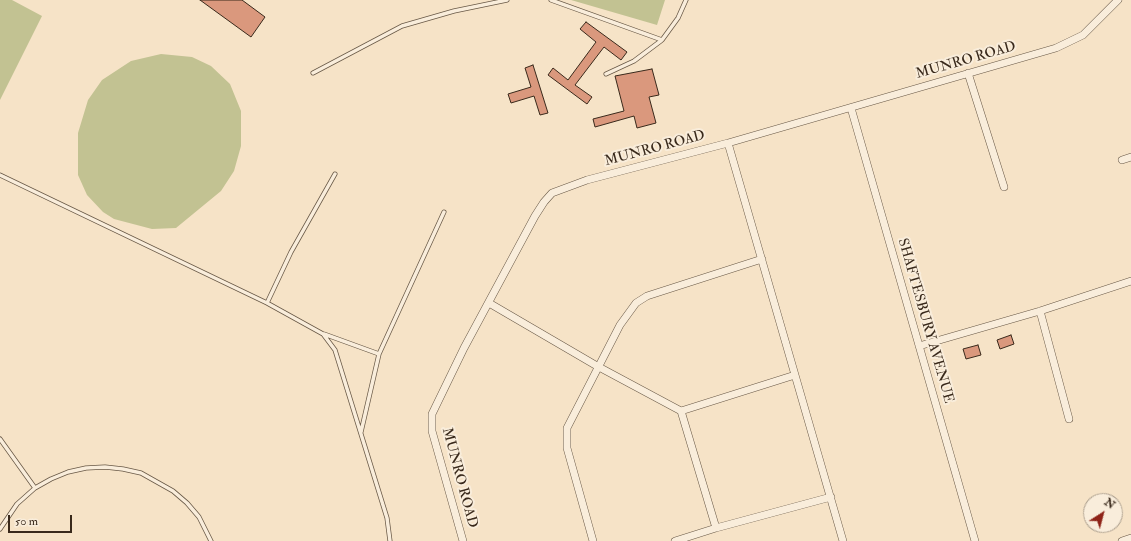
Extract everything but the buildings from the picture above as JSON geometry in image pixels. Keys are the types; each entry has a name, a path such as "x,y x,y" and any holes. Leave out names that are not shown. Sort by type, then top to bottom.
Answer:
{"street":[{"name":"MUNRO ROAD","path":"463,541 432,431 432,414 464,348 538,212 552,193 587,180 728,143 1066,45 1083,35 1118,0"},
{"path":"968,73 1004,186"},
{"name":"SHAFTESBURY AVENUE","path":"851,108 975,541"},
{"path":"728,143 843,541"},
{"path":"1122,160 1131,157"},
{"path":"593,541 572,466 566,437 570,420 597,366 627,314 636,303 647,296 762,259"},
{"path":"919,346 1040,311 1131,281"},
{"path":"489,303 597,366 681,410 795,375"},
{"path":"1040,311 1069,419"},
{"path":"681,410 716,528"},
{"path":"675,541 716,528 831,497"},
{"path":"1122,541 1131,538"}],"lane":[{"path":"313,73 402,26 454,11 507,0"},
{"path":"551,0 662,40"},
{"path":"606,74 634,61 662,40 678,18 686,0"},
{"path":"267,304 290,252 335,174"},
{"path":"0,175 267,304 323,334 379,354"},
{"path":"361,433 379,354 444,212"},
{"path":"323,334 335,350 386,518 390,541"},
{"path":"0,439 35,488"},
{"path":"0,530 17,504 35,488 68,472 86,468 105,467 141,473 173,491 187,503 199,517 211,541"}],"green space":[{"path":"0,0 12,0 42,16 0,100"},
{"path":"571,0 665,0 657,25"},
{"path":"161,54 192,57 211,66 230,84 241,111 241,146 234,171 221,191 176,228 152,229 114,219 103,212 87,195 78,175 78,133 88,100 102,80 131,61"}]}
